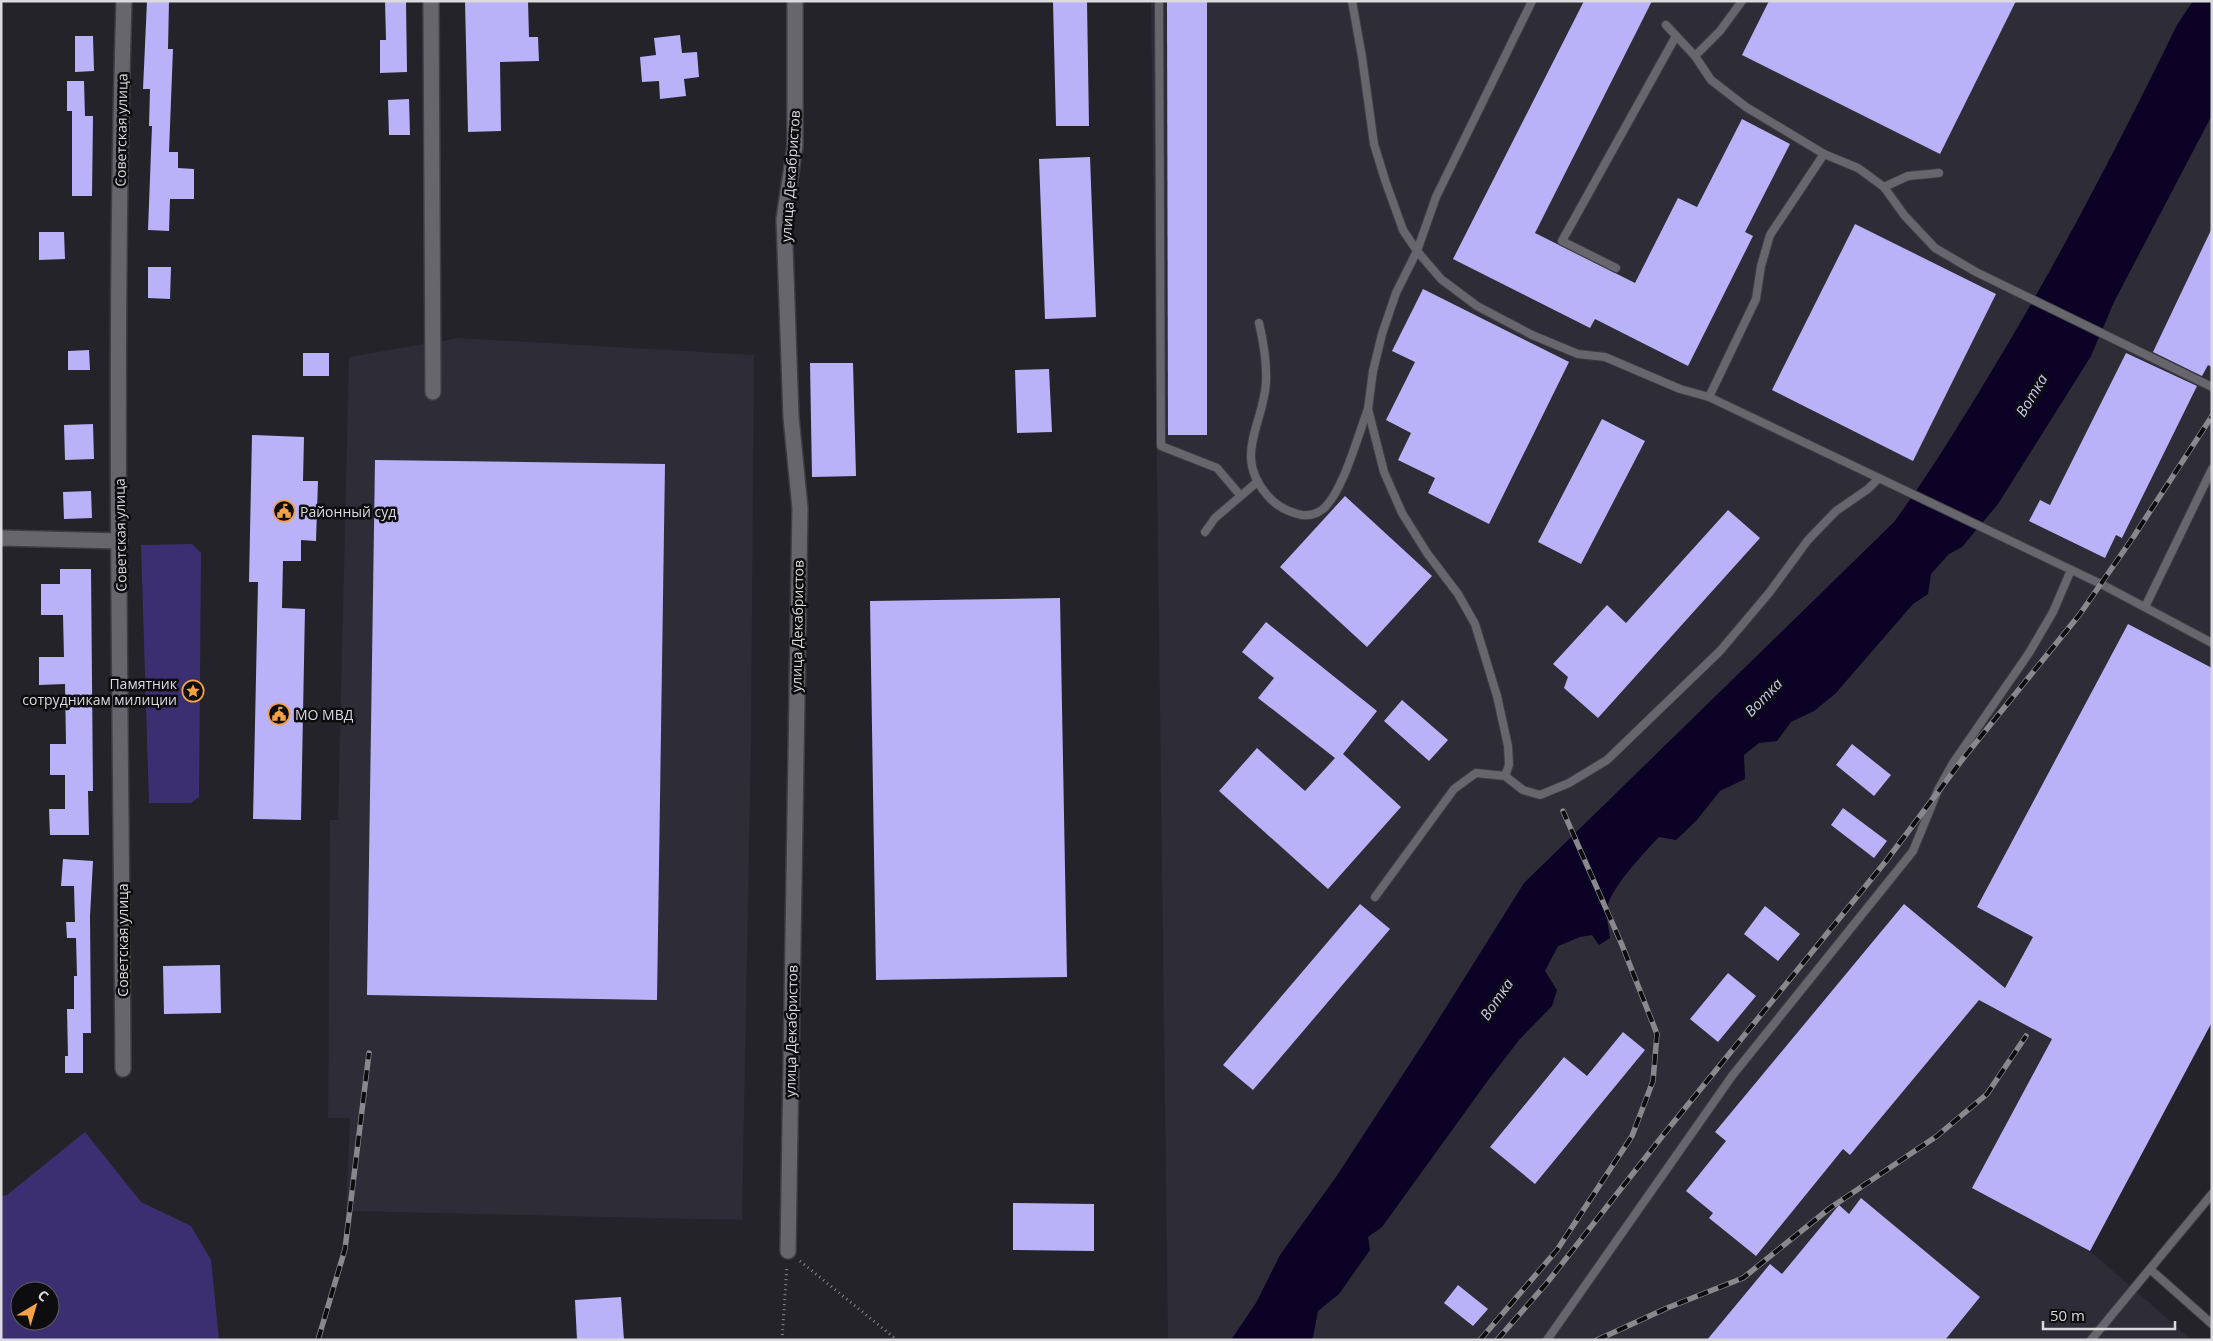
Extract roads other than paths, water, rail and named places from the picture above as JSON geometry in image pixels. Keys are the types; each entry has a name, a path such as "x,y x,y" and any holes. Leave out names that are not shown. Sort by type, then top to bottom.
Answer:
{"street":[{"name":"Советская улица","path":"123,1070 118,350 124,1"},
{"path":"431,1 433,392"},
{"name":"улица Декабристов","path":"788,1251 800,508 791,417 784,220 795,146 796,1"},
{"path":"1,538 120,541"}],"lane":[{"path":"1159,1 1161,446 1217,468 1240,495"},
{"path":"1352,1 1374,144 1403,230 1417,252 1441,279 1478,306 1532,334 1578,354 1605,357 1680,388 1709,397 1878,479 1996,533 2212,643"},
{"path":"1259,323 1266,352 1266,377 1250,464 1256,483 1273,503 1291,513 1308,516 1323,510 1338,489 1368,409 1373,371 1382,334 1396,293 1417,252 1436,198 1532,1"},
{"path":"1695,56 1720,31 1742,1"},
{"path":"1666,24 1695,56 1711,80 1746,107 1824,154 1858,168 1884,187 1904,215 1935,248 1976,272 2212,387"},
{"path":"1616,268 1562,241 1676,36"},
{"path":"1709,397 1756,299 1761,266 1770,234 1824,154"},
{"path":"1884,187 1908,176 1939,173"},
{"path":"1368,409 1384,472 1402,513 1427,553 1458,594 1475,624 1508,746 1509,765 1505,776"},
{"path":"2145,608 2212,469"},
{"path":"1375,897 1454,789 1476,773 1505,776 1523,790 1540,795 1569,783 1607,760 1720,651 1769,593 1808,540 1836,511 1868,489 1878,479"},
{"path":"1205,532 1215,518 1256,483"},
{"path":"1547,1340 1732,1076 1913,851 1938,790 1953,763 2029,653 2053,612 2071,570"},
{"path":"2091,1340 2151,1270 2212,1194"},
{"path":"2151,1270 2212,1324"}],"water":[{"name":"Вотка","path":"2193,1 2212,1 2212,115 2114,302 2091,356 1998,504 1962,547 1949,554 1931,574 1928,594 1913,604 1835,694 1814,711 1791,722 1777,741 1759,743 1744,755 1745,779 1720,791 1696,821 1676,840 1659,837 1645,852 1620,882 1609,902 1607,920 1610,938 1599,945 1592,935 1580,937 1558,946 1545,971 1557,990 1552,1006 1519,1040 1489,1079 1382,1227 1368,1237 1370,1250 1339,1294 1318,1311 1311,1340 1231,1340 1256,1303 1280,1255 1336,1177 1430,1033 1524,883 1894,522 1959,425 2058,257 2107,165 2177,25"}],"railway":[{"path":"1497,1340 1546,1284 1664,1134 1886,861 1965,756 2080,614 2134,536 2212,416"},
{"path":"1480,1340 1557,1250 1632,1136 1653,1081 1657,1034 1622,945 1563,811"},
{"path":"1597,1340 1667,1308 1743,1278 1830,1208 1937,1136 1987,1094 2026,1036"},
{"path":"318,1340 345,1249 369,1053"}],"place":[{"name":"Районный суд","path":"284,511"},
{"name":"Памятник сотрудникам милиции","path":"193,691"},
{"name":"МО МВД","path":"279,714"}]}
